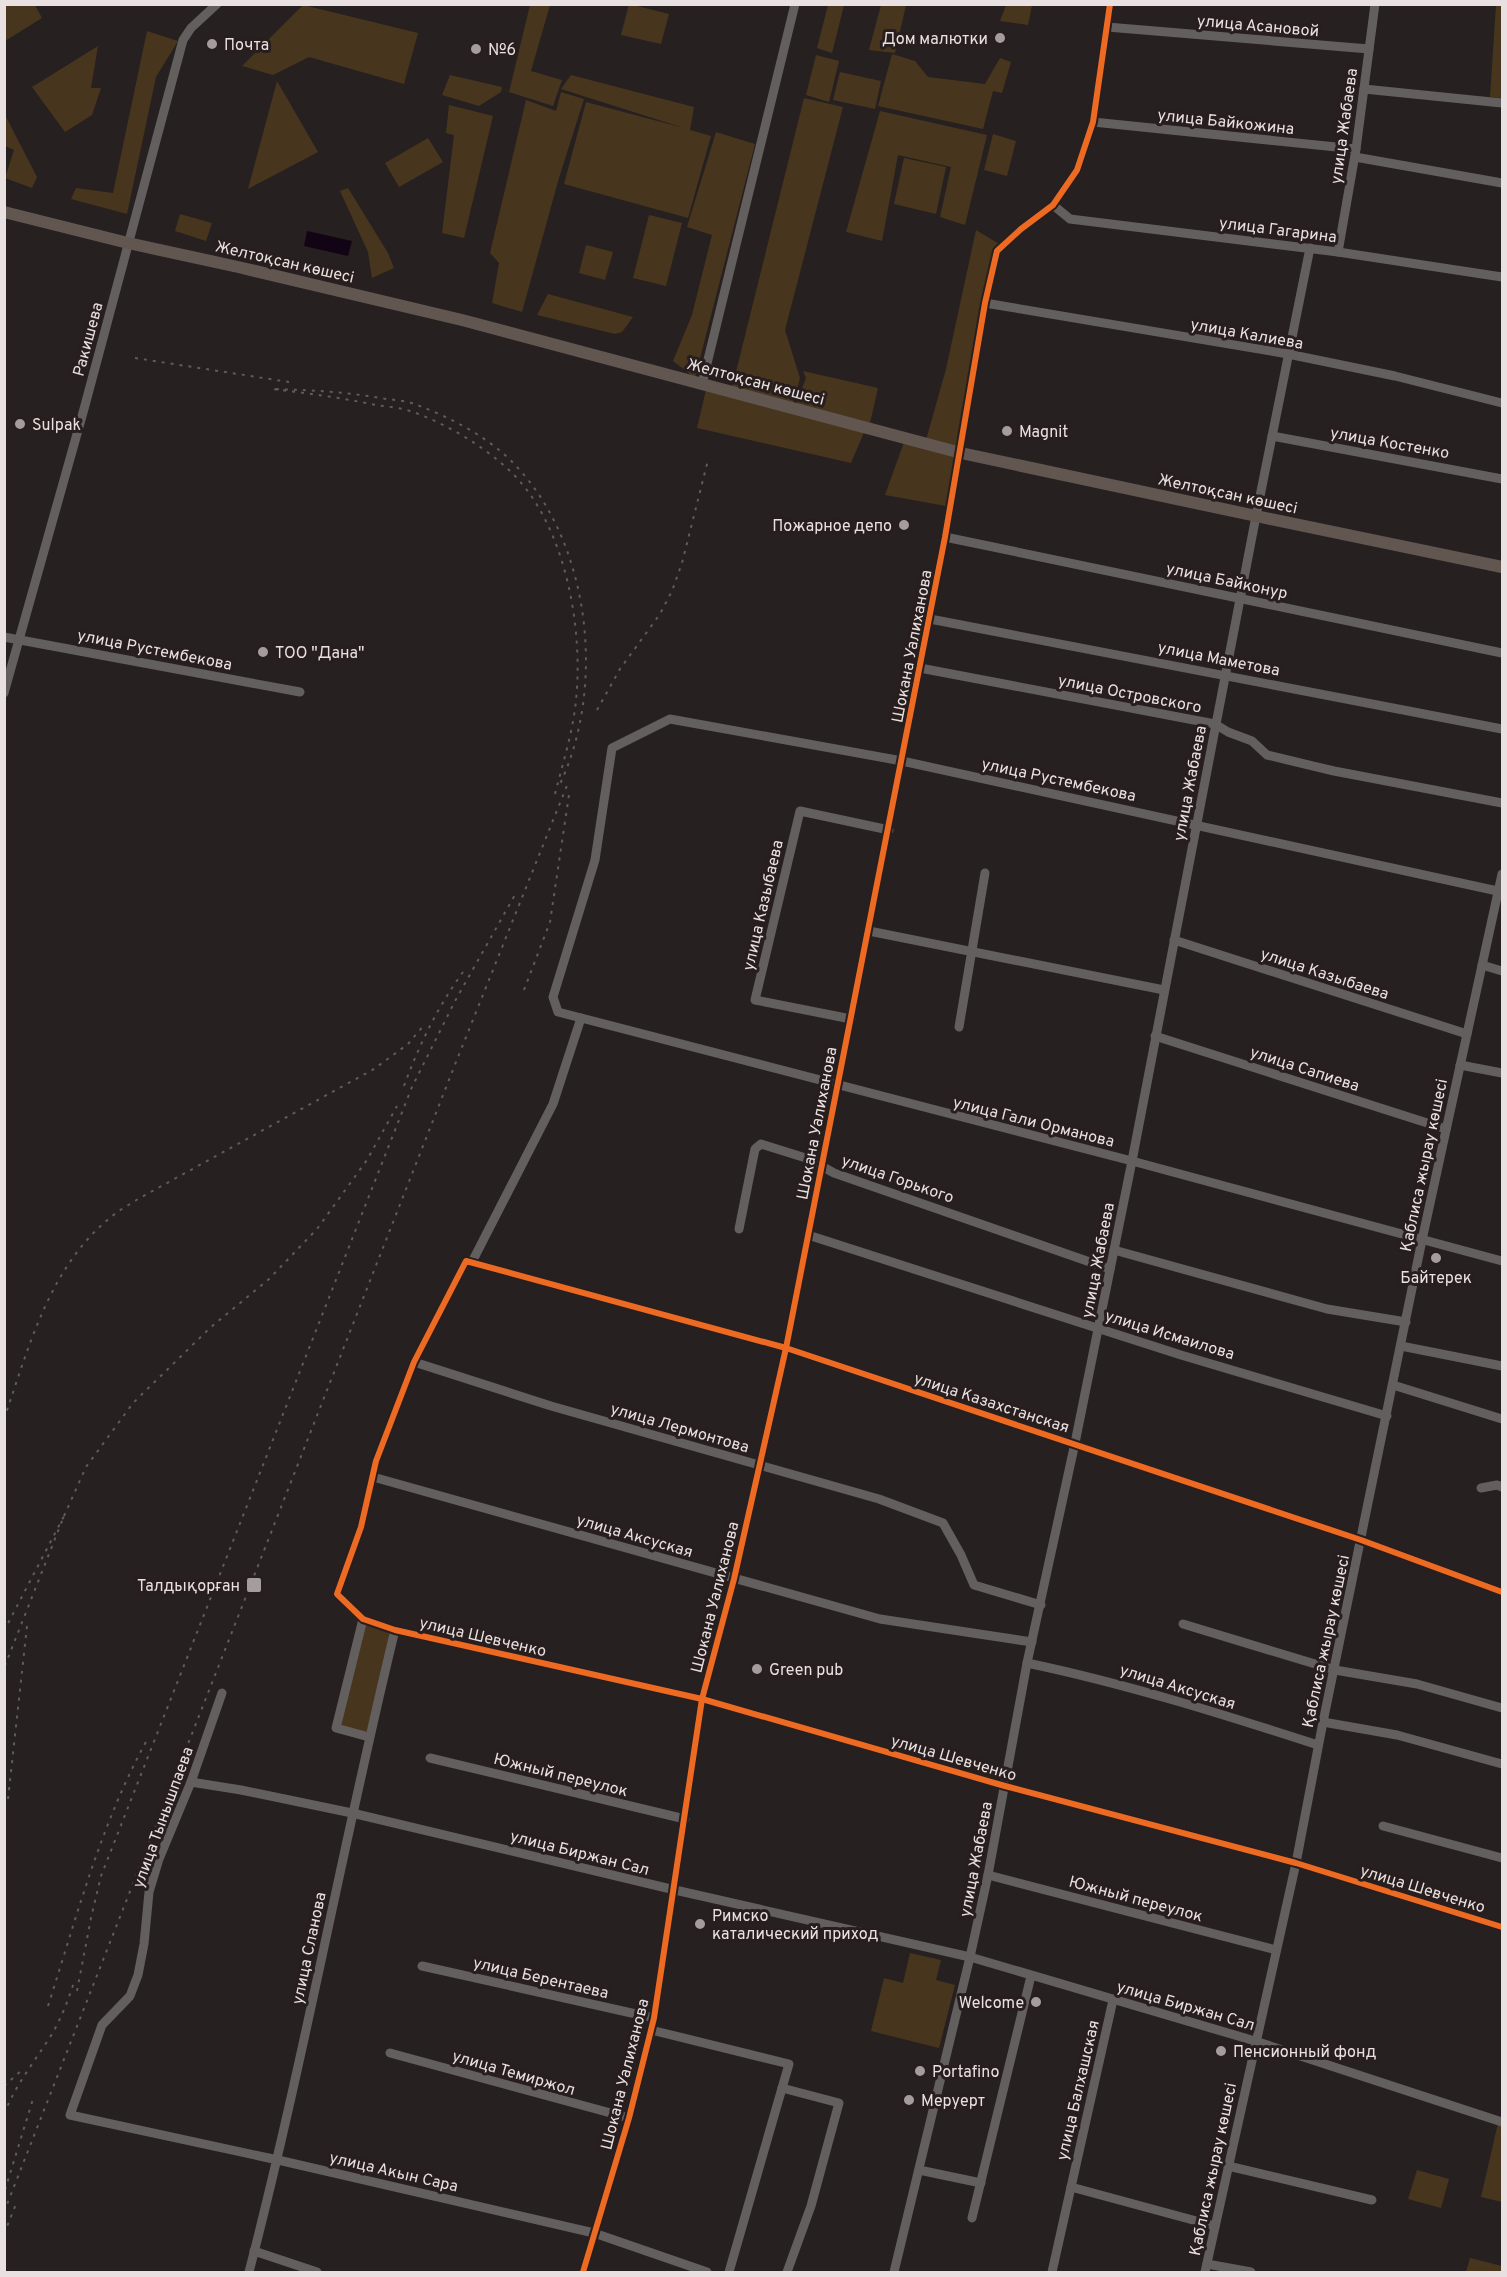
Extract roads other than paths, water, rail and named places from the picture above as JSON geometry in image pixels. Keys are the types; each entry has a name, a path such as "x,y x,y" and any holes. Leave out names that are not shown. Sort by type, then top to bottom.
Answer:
{"main road":[{"name":"Желтоқсан көшесі","path":"4,212 462,320 961,453 1503,567"}],"street":[{"name":"Ракишева","path":"4,693 84,409 183,40 191,28 217,4"},
{"path":"702,384 795,4"},
{"name":"Шокана Уалиханова","path":"583,2272 630,2118 654,2018 702,1699 734,1579 786,1348 930,619 961,453 985,303 998,251 1021,229 1053,205 1077,170 1093,122 1110,4"},
{"name":"улица Жабаева","path":"1338,252 1355,153 1375,4"},
{"name":"улица Асановой","path":"1107,27 1369,49"},
{"path":"1364,89 1503,103"},
{"name":"улица Байкожина","path":"1093,122 1355,153 1503,183"},
{"name":"улица Гагарина","path":"1053,205 1070,219 1310,248 1503,277"},
{"name":"улица Жабаева","path":"894,2272 988,1875 1032,1642 1132,1161 1215,724 1310,248"},
{"name":"улица Калиева","path":"985,303 1288,354 1395,376 1503,403"},
{"name":"улица Костенко","path":"1272,436 1503,479"},
{"name":"улица Байконур","path":"945,537 1503,653"},
{"name":"улица Маметова","path":"930,619 1503,729"},
{"name":"улица Рустембекова","path":"4,637 20,638 300,692"},
{"name":"улица Островского","path":"920,668 1215,724 1228,732 1252,741 1267,755 1334,771 1503,803"},
{"name":"улица Рустембекова","path":"558,1012 553,997 595,860 612,747 670,718 902,761 1500,892"},
{"name":"улица Казыбаева","path":"851,1019 755,1000 800,811 889,830"},
{"path":"959,1027 985,873"},
{"name":"Қаблиса жырау көшесі","path":"1206,2268 1296,1863 1318,1745 1422,1240 1503,874"},
{"path":"869,931 1164,990"},
{"name":"улица Казыбаева","path":"1174,940 1467,1034"},
{"path":"1482,965 1503,971"},
{"name":"улица Гали Орманова","path":"558,1012 1132,1161 1503,1261"},
{"path":"395,1630 363,1619 337,1594 361,1527 376,1461 414,1362 553,1104 581,1018"},
{"name":"улица Сапиева","path":"1155,1036 1446,1129"},
{"path":"1460,1065 1503,1073"},
{"name":"улица Горького","path":"739,1229 755,1149 761,1144 809,1160 834,1173 1110,1269"},
{"name":"улица Исмаилова","path":"808,1235 1098,1328 1387,1416"},
{"path":"1114,1250 1327,1309 1406,1322"},
{"name":"улица Казахстанская","path":"469,1261 786,1348 1361,1540 1503,1592"},
{"path":"1401,1346 1503,1366"},
{"name":"улица Лермонтова","path":"414,1362 551,1406 879,1499 943,1523 961,1555 974,1586 1041,1605"},
{"path":"1393,1385 1503,1419"},
{"name":"улица Аксуская","path":"373,1477 880,1618 1032,1642"},
{"path":"1480,1488 1497,1485 1503,1487"},
{"path":"363,1619 336,1728 369,1737"},
{"path":"1183,1624 1335,1670 1417,1684 1503,1708"},
{"name":"улица Шевченко","path":"395,1630 702,1699 1005,1786 1296,1863 1503,1927"},
{"name":"улица Сланова","path":"249,2272 278,2160 352,1813 395,1630"},
{"name":"улица Аксуская","path":"1028,1663 1100,1678 1214,1711 1318,1745"},
{"name":"улица Тынышпаева","path":"70,2115 102,2025 130,1996 138,1975 144,1944 149,1892 159,1859 191,1782 222,1693"},
{"path":"1323,1722 1397,1735 1503,1764"},
{"name":"Южный переулок","path":"430,1758 685,1819"},
{"name":"улица Биржан Сал","path":"191,1782 352,1813 970,1957 1255,2041 1503,2122"},
{"path":"1383,1826 1503,1858"},
{"name":"Южный переулок","path":"988,1875 1276,1950"},
{"name":"улица Берентаева","path":"422,1966 654,2018"},
{"path":"972,2218 1031,1976"},
{"name":"улица Балхашская","path":"1052,2272 1113,2000"},
{"path":"651,2030 789,2064 729,2272"},
{"name":"улица Темиржол","path":"390,2053 630,2118"},
{"path":"782,2088 839,2103 811,2206 787,2272"},
{"name":"улица Акын Сара","path":"70,2115 594,2233 707,2272"},
{"path":"1228,2166 1372,2200"},
{"path":"919,2170 981,2183"},
{"path":"1071,2187 1215,2226"},
{"path":"254,2252 317,2272"},
{"path":"1206,2268 1251,2272"}],"railway":[{"path":"135,358 289,382"},
{"path":"555,794 575,709 577,648 568,582 545,520 529,493 499,461 454,430 429,418 401,409 272,389 358,395 406,402 430,410 471,430 496,447 517,467 542,500 562,537 576,578 584,622 586,665 582,709 573,750 558,788"},
{"path":"597,710 620,669 660,614 672,591 682,563 708,460"},
{"path":"4,2212 568,783"},
{"path":"524,990 550,922 569,795"},
{"path":"77,1991 101,1876 412,1087 455,1001 516,893"},
{"path":"404,1086 429,1027 463,972"},
{"path":"4,1419 32,1337 56,1284 90,1237 111,1217 138,1199 374,1069 408,1044 424,1025"},
{"path":"64,1516 86,1467 133,1403 211,1327 269,1279 317,1229 367,1160 397,1106"},
{"path":"4,1631 64,1516 4,1668"},
{"path":"8,1799 27,1626"},
{"path":"48,2006 103,1837 147,1740"},
{"path":"4,2114 20,2083 56,2028 75,1979"},
{"path":"4,2086 21,2071"},
{"path":"5,2190 33,2099"},
{"path":"4,2234 16,2204"}],"place":[{"name":"Дом малютки","path":"1000,38"},
{"name":"Почта","path":"212,44"},
{"name":"№6","path":"476,49"},
{"name":"Sulpak","path":"20,424"},
{"name":"Magnit","path":"1007,431"},
{"name":"Пожарное депо","path":"904,525"},
{"name":"ТОО \"Дана\"","path":"263,652"},
{"name":"Байтерек","path":"1436,1258"},
{"name":"Талдықорған","path":"254,1585"},
{"name":"Green pub","path":"757,1669"},
{"name":"Римско каталический приход","path":"700,1924"},
{"name":"Welcome","path":"1036,2002"},
{"name":"Пенсионный фонд","path":"1221,2051"},
{"name":"Portafino","path":"920,2071"},
{"name":"Меруерт","path":"909,2100"}]}
